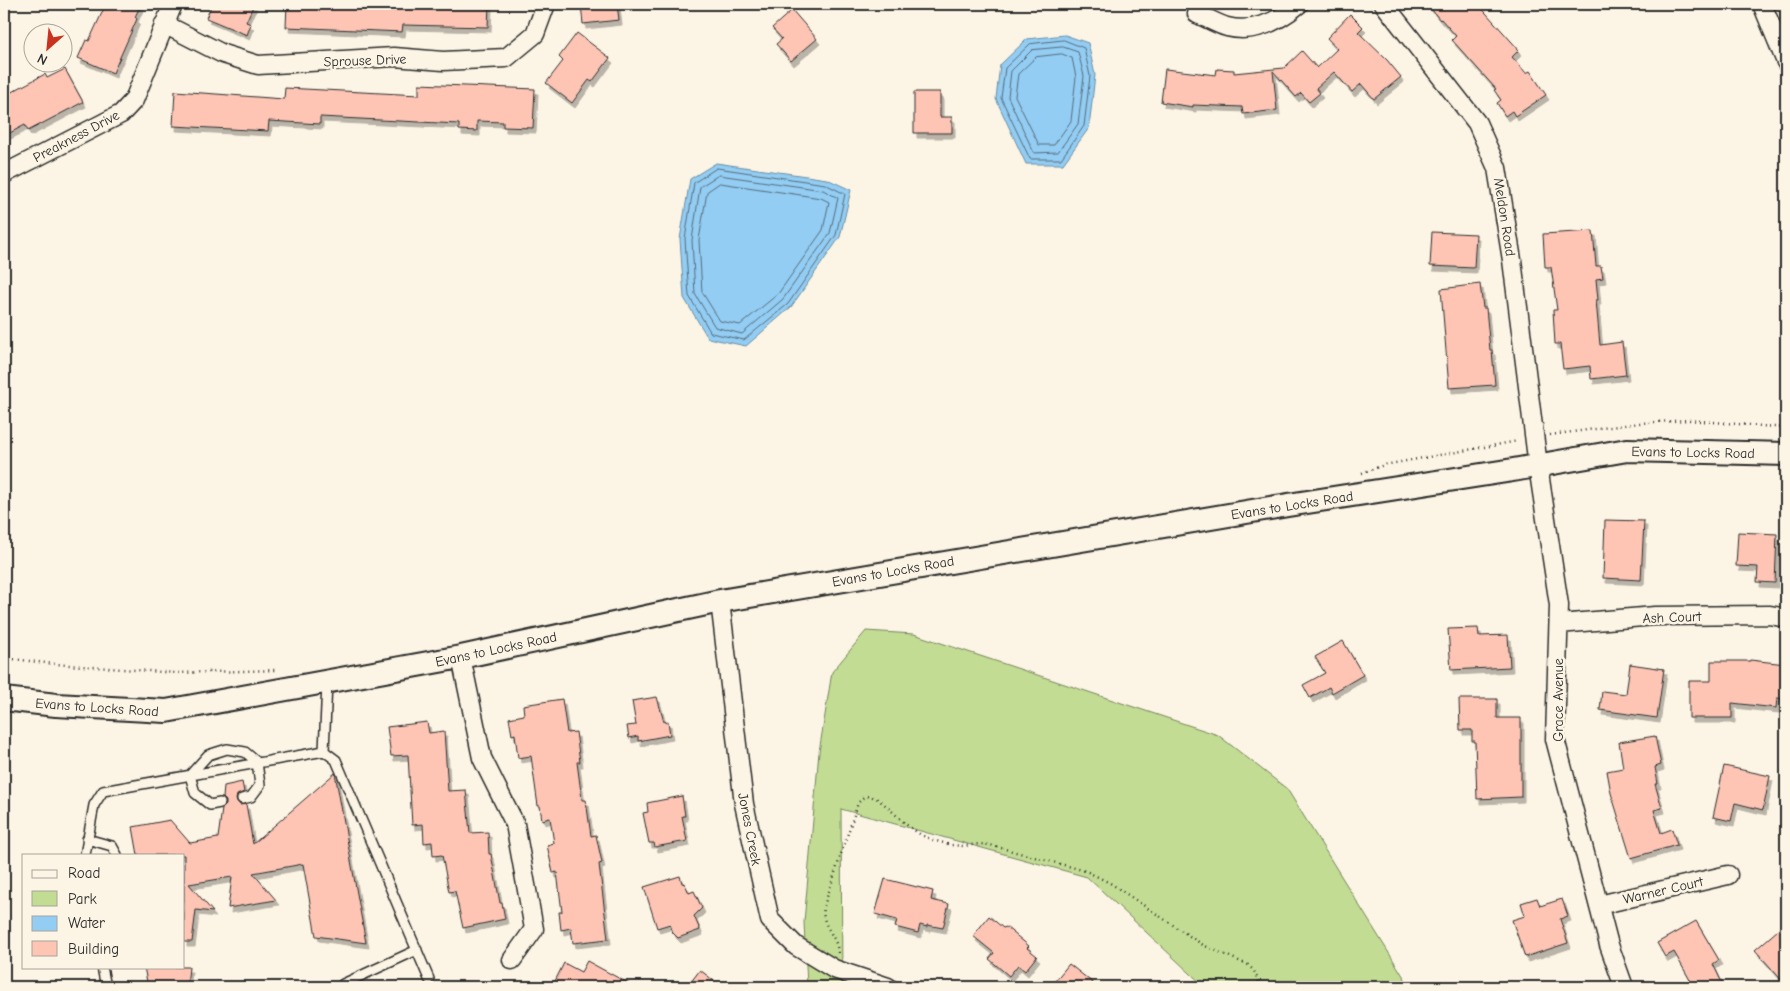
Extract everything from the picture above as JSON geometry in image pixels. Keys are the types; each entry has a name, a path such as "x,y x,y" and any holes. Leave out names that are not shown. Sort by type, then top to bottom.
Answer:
{"street":[{"name":"Preakness Drive","path":"4,174 121,114 134,100 173,4"},
{"name":"Sprouse Drive","path":"164,24 223,54 258,65 394,57 443,61 506,58 536,34 546,4"},
{"path":"1198,14 1228,27 1257,29 1283,17 1299,4"},
{"name":"Meldon Road","path":"1384,4 1477,123 1497,168 1512,260 1538,466"},
{"path":"1762,4 1786,62"},
{"name":"Evans to Locks Road","path":"4,699 56,705 166,711 461,657 720,600 1627,450 1786,454"},
{"name":"Grace Avenue","path":"1538,466 1559,605 1555,739 1609,945 1624,987"},
{"name":"Jones Creek","path":"720,600 744,804 770,920 796,946 834,970 888,987"},
{"name":"Ash Court","path":"1558,624 1655,616 1770,615 1786,618"},
{"path":"461,657 482,758 516,824 534,929 512,960"},
{"name":"Warner Court","path":"1599,905 1728,875"}],"lane":[{"path":"324,751 327,682"},
{"path":"190,775 208,755 227,749 245,752 257,762 260,785 251,797 242,800"},
{"path":"84,854 94,805 104,791 324,751 336,760 429,979"},
{"path":"190,775 195,793 210,805 220,803"},
{"path":"87,839 112,846 116,854"},
{"path":"343,984 417,950"},
{"path":"102,968 106,987"}],"path":[{"path":"834,970 838,958 838,946 824,922 822,914 858,803 863,798 869,796 884,803 907,826 933,840 951,845 979,844 1007,849 1086,871 1110,883 1203,945 1248,965 1254,970 1261,987"}],"green space":[{"path":"866,631 914,634 1218,735 1287,789 1410,987 1205,987 1087,877 841,809 842,987 807,987 804,922 819,752 832,672"}],"water":[{"path":"1065,35 1088,43 1095,75 1089,128 1063,164 1026,164 996,99 1000,65 1027,39"},
{"path":"716,163 827,179 851,190 840,237 791,307 746,346 708,338 684,298 680,239 690,179"}],"building":[{"path":"106,4 141,4 135,17 137,19 113,73 78,58 86,40 89,41"},
{"path":"212,4 254,4 246,22 251,24 247,35 206,18"},
{"path":"287,4 489,4 488,27 403,25 402,32 286,27"},
{"path":"581,4 617,4 619,20 583,24"},
{"path":"1427,4 1478,4 1519,50 1512,57 1526,73 1530,71 1546,95 1515,116 1512,111 1505,116 1497,103 1501,100 1494,90 1496,89 1452,40 1456,36"},
{"path":"792,10 817,39 791,61 776,44 782,39 772,28"},
{"path":"1350,14 1363,27 1358,32 1387,60 1401,77 1374,99 1361,84 1352,92 1334,72 1316,88 1320,93 1309,102 1301,93 1296,97 1273,71 1277,110 1243,114 1242,107 1193,105 1193,107 1161,102 1165,69 1216,75 1217,69 1234,70 1234,73 1284,68 1302,51 1317,68 1337,49 1327,38"},
{"path":"577,33 610,58 592,82 589,80 572,103 546,83 563,61 559,57"},
{"path":"59,72 67,72 83,102 28,131 25,125 4,136 4,96 45,74 47,78"},
{"path":"419,84 535,89 533,128 503,127 503,122 477,121 477,131 459,130 459,124 320,117 320,124 269,121 268,131 173,126 175,91 284,99 285,88 419,95"},
{"path":"914,92 940,92 940,117 952,117 952,133 914,133"},
{"path":"1593,231 1596,266 1601,266 1603,278 1596,279 1600,345 1622,342 1626,375 1591,379 1590,366 1563,369 1560,344 1555,344 1553,310 1557,310 1551,267 1545,267 1543,234"},
{"path":"1432,232 1476,234 1474,268 1430,266"},
{"path":"1480,284 1483,308 1486,308 1495,385 1449,388 1441,289"},
{"path":"1605,520 1644,521 1641,580 1603,578"},
{"path":"1738,532 1777,534 1775,583 1757,582 1758,567 1736,566"},
{"path":"1478,628 1479,636 1508,635 1510,667 1451,670 1448,629"},
{"path":"1343,641 1363,675 1332,693 1329,687 1310,698 1303,685 1325,673 1315,657"},
{"path":"1750,660 1786,664 1786,699 1777,698 1776,708 1732,703 1732,718 1689,718 1689,681 1711,681 1711,661"},
{"path":"1630,664 1664,669 1657,718 1600,710 1602,691 1626,694"},
{"path":"657,697 664,722 668,721 670,735 638,741 638,736 629,738 627,726 636,725 632,701"},
{"path":"562,699 567,733 576,732 580,762 577,762 582,800 586,800 591,836 596,835 602,863 599,864 608,939 573,943 571,928 561,930 559,912 562,912 557,872 553,873 547,845 554,843 550,818 542,820 540,806 538,806 531,756 518,758 515,734 512,735 509,718 524,715 523,705"},
{"path":"1459,699 1497,699 1497,718 1521,718 1521,797 1477,799 1475,741 1472,741 1472,730 1460,730"},
{"path":"427,722 429,733 444,731 448,791 466,790 470,833 488,832 489,854 491,854 500,903 502,903 505,919 463,928 455,891 449,892 442,855 433,856 432,842 424,843 423,824 412,825 408,755 391,756 387,727"},
{"path":"1655,736 1661,765 1655,767 1658,784 1655,784 1662,808 1654,810 1661,833 1672,829 1677,845 1631,858 1611,793 1607,771 1623,768 1619,742"},
{"path":"1724,766 1770,776 1763,810 1735,803 1731,821 1713,817"},
{"path":"335,773 366,943 316,936 303,864 253,873 276,900 228,908 232,877 189,884 213,912 196,910 192,942 185,942 185,854 138,854 133,827 170,820 190,843 218,838 222,809 226,805 226,801 223,798 224,786 242,782 244,792 237,795 236,800 240,805 246,804 253,844"},
{"path":"682,796 685,816 682,816 687,841 655,847 654,843 649,843 643,813 648,812 647,803"},
{"path":"680,876 682,883 685,884 689,893 694,891 702,908 694,916 700,930 678,938 673,933 670,924 657,928 644,887"},
{"path":"885,879 933,891 931,900 949,904 943,928 920,925 918,933 895,927 897,920 875,914"},
{"path":"1537,898 1540,906 1562,899 1568,916 1560,919 1568,943 1525,957 1512,920 1525,916 1521,903"},
{"path":"989,916 1029,946 1027,948 1037,956 1025,971 1018,965 1009,976 989,959 994,953 973,936"},
{"path":"1696,921 1719,960 1713,964 1724,987 1694,987 1674,952 1665,957 1657,943"},
{"path":"1786,923 1786,985 1755,950"},
{"path":"587,961 635,987 552,987 564,963 581,972"},
{"path":"1069,964 1098,987 1050,987"},
{"path":"189,967 187,987 148,987 144,968"},
{"path":"700,970 722,987 687,987"}]}
